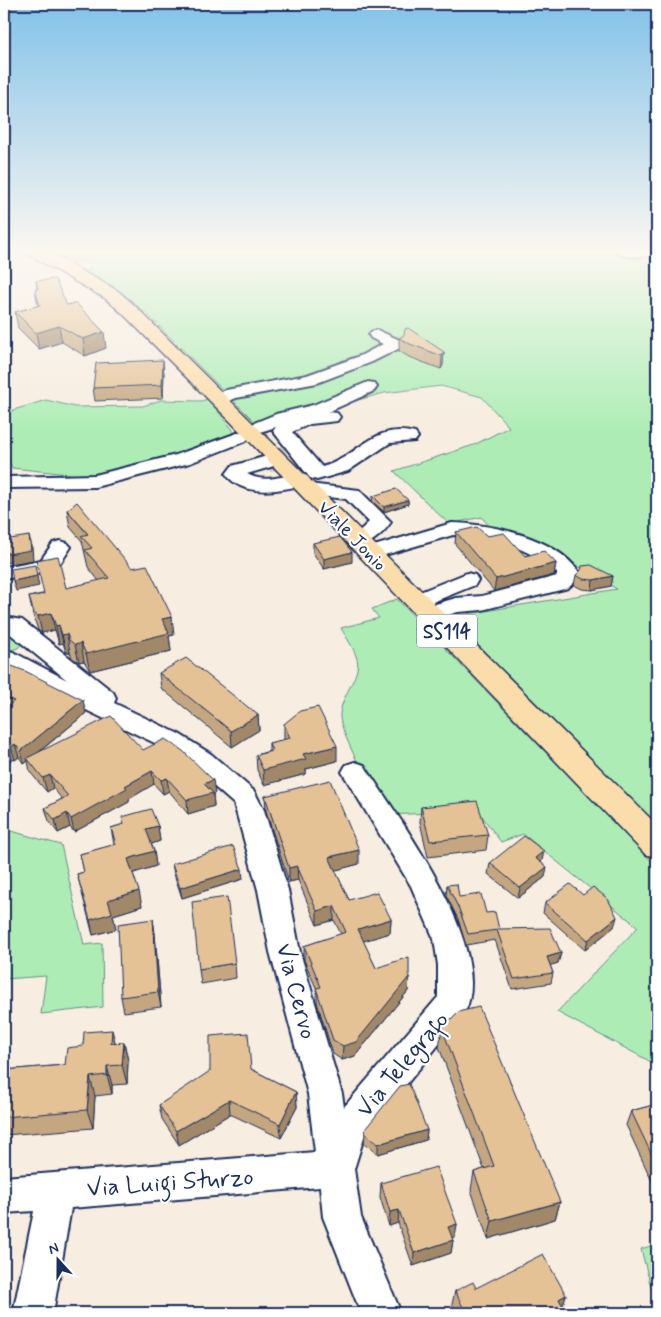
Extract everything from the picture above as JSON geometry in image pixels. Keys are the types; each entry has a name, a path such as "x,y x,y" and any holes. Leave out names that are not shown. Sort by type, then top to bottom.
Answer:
{"main road":[{"name":"Viale Jonio","path":"129,310 304,485 657,845"}],"street":[{"path":"239,420 232,394 311,379 366,359 396,344 377,335"},
{"path":"6,478 46,481 95,481 183,459 239,420 282,418 319,409 368,387 350,378 341,367"},
{"path":"331,417 321,417 293,423 282,431 294,454 317,474 338,469 354,460 376,441 391,436 409,437"},
{"path":"267,462 239,470 236,474 238,477 254,484 304,485"},
{"path":"365,547 462,528 498,536 545,553 568,572 567,579 560,583 482,603 424,607"},
{"path":"4,573 48,565 60,547"},
{"path":"424,607 467,580"},
{"name":"Via Cervo","path":"11,645 43,679 170,740 202,761 244,798 273,890 285,952 325,1094 342,1217 381,1313"},
{"name":"Via Telegrafo","path":"336,1168 350,1126 454,1002 454,965 449,940 424,882 355,772"},
{"name":"Via Luigi Sturzo","path":"4,1195 336,1168"},
{"path":"33,1313 56,1191"}],"green space":[{"path":"143,310 657,310 657,824 450,617 617,589 553,552 504,535 495,530 482,517 449,524 394,471 474,445 509,427 482,397 441,386 384,393 260,427"},
{"path":"208,399 233,430 233,437 212,442 214,446 111,472 78,475 12,468 4,448 4,416 7,412 46,400 75,407 143,406 161,400 201,401"},
{"path":"397,599 657,867 657,1065 557,1012 638,927 523,834 501,842 478,811 386,815 352,751 342,726 340,717 343,702 354,679 358,665 354,651 341,628 379,618 372,609"},
{"path":"4,628 10,629 22,643 18,648 4,652"},
{"path":"4,829 61,845 84,945 102,943 103,1007 41,1014 46,976 4,979"},
{"path":"657,1244 657,1310 641,1249"}],"building":[{"path":"83,310 104,332 83,339 59,326 36,333 15,312"},
{"path":"408,328 444,352 442,356 399,338 404,335 405,329"},
{"path":"163,360 162,385 93,388 96,363"},
{"path":"396,489 408,500 384,507 373,496"},
{"path":"77,502 132,568 147,565 172,617 162,619 169,633 86,654 81,643 75,645 69,640 67,634 62,635 59,625 56,626 51,613 38,616 34,613 29,597 44,594 36,560 58,556 66,588 109,578 85,550 92,548 81,536 88,534 67,510"},
{"path":"477,527 487,536 504,533 525,556 544,551 556,563 496,579 456,532"},
{"path":"29,536 31,550 8,554 4,552 4,540"},
{"path":"340,537 352,552 324,559 313,543"},
{"path":"35,565 37,576 13,581 11,569"},
{"path":"591,565 613,576 593,580 583,579 576,575 582,566"},
{"path":"186,658 258,715 231,731 159,673"},
{"path":"4,663 25,671 83,700 21,751 15,744 4,750 4,709 14,701 4,697"},
{"path":"318,707 337,746 303,754 306,759 263,770 256,755 272,751 269,743 290,738 284,724 300,711"},
{"path":"111,716 143,750 165,739 183,751 213,780 204,784 213,793 187,800 167,778 161,780 152,771 125,786 127,788 71,819 67,813 55,820 45,808 68,796 50,775 43,778 27,758"},
{"path":"330,780 359,850 329,857 349,900 377,892 391,919 358,929 376,968 409,957 409,977 356,1042 343,1046 333,1040 316,988 321,987 304,946 346,932 334,906 317,911 297,866 289,868 265,796"},
{"path":"477,801 488,835 430,841 421,807"},
{"path":"151,809 158,826 146,829 154,851 128,859 139,891 108,900 112,913 90,920 77,874 84,872 80,854 116,844 111,828 124,824 122,817"},
{"path":"524,836 544,851 535,858 547,867 520,888 490,863"},
{"path":"233,846 242,869 180,888 172,864"},
{"path":"457,884 459,897 481,894 486,913 495,912 499,929 550,928 561,953 547,957 553,973 514,979 497,930 468,934 459,909 447,885"},
{"path":"570,884 583,895 593,887 608,899 617,917 588,940 545,903"},
{"path":"227,897 235,963 199,969 192,902"},
{"path":"153,919 158,992 121,997 118,924"},
{"path":"479,1007 560,1202 492,1221 474,1172 494,1166 442,1028 458,1012"},
{"path":"112,1030 111,1043 124,1042 122,1065 107,1066 107,1075 90,1077 87,1110 4,1117 4,1070 65,1065 67,1048 83,1046 84,1032"},
{"path":"248,1033 251,1069 296,1092 280,1124 229,1100 176,1131 159,1105 210,1071 210,1036"},
{"path":"409,1084 427,1130 378,1144 365,1133 366,1128 400,1086"},
{"path":"657,1104 657,1166 631,1111"},
{"path":"436,1167 457,1224 448,1227 453,1240 414,1253 399,1210 390,1212 381,1183"},
{"path":"543,1254 566,1295 559,1299 565,1310 559,1313 466,1313 455,1291 473,1282 476,1288"}],"tunnel":[{"path":"267,462 289,455"}]}
